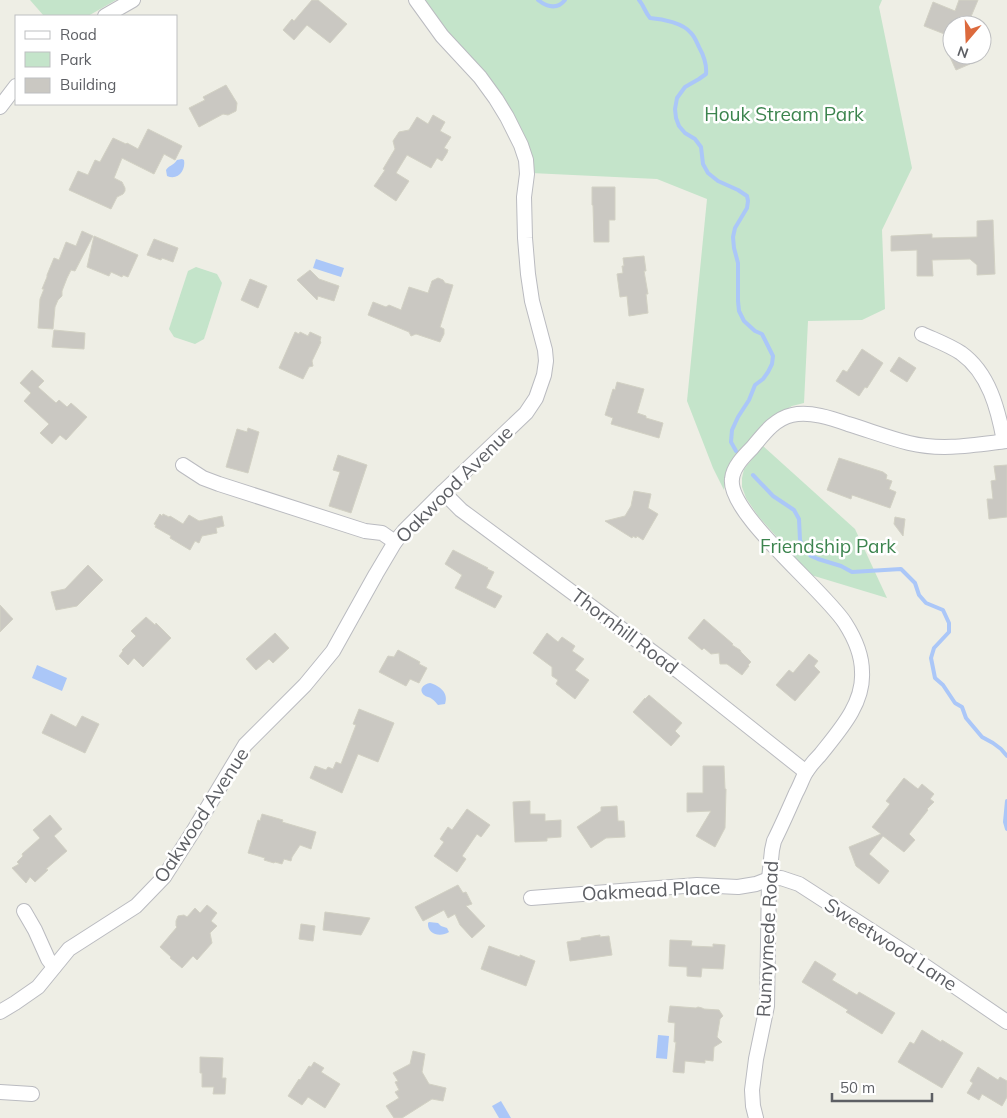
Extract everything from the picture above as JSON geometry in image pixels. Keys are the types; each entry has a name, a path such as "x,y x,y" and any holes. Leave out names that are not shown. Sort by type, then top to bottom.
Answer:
{"street":[{"path":"106,15 133,0"},
{"name":"Oakwood Avenue","path":"0,1012 38,987 69,949 136,906 164,877 245,744 305,685 333,651 379,567 395,542 443,492 508,431 532,406 536,398 544,375 545,350 532,301 528,274 524,197 527,174 526,160 521,145 496,99 480,77 442,36 416,0"},
{"path":"0,107 15,87"},
{"path":"922,334 960,352 978,369 994,399 1005,441"},
{"name":"Runnymede Road","path":"756,1118 752,1090 756,1059 767,1006 769,879 774,841 806,772 844,725 855,704 861,687 862,672 859,653 845,622 748,517 735,497 732,488 734,472 741,460 769,427 781,419 798,414 819,416 909,442 934,447 952,447 1005,441"},
{"path":"183,465 203,478 219,484 365,531 382,533 395,542"},
{"name":"Thornhill Road","path":"443,492 461,510 681,673 806,772"},
{"name":"Sweetwood Lane","path":"769,879 781,878 799,884 918,961 1007,1022"},
{"name":"Oakmead Place","path":"531,898 697,885 738,886 756,884 769,879"},
{"path":"24,911 48,959 54,967"},
{"path":"0,1092 32,1094"}],"green space":[{"path":"30,0 116,0 90,15 43,15"},
{"name":"Houk Stream Park","path":"424,0 882,0 879,7 912,168 882,230 885,309 862,320 808,321 804,403 792,406 775,416 735,457 726,475 724,490 713,468 687,401 707,199 657,179 531,173 529,152 519,125 500,94 438,20"},
{"path":"196,267 217,274 222,283 204,339 195,344 174,337 169,329 188,271"},
{"name":"Friendship Park","path":"763,446 855,529 887,598 811,575 758,516 746,498 742,487 742,478 744,469"}],"water":[{"path":"177,160 184,160 184,167 180,174 175,177 167,176 167,168"},
{"path":"316,259 344,268 341,277 313,268"},
{"path":"37,665 67,678 62,691 32,678"},
{"path":"430,683 443,690 446,696 445,704 438,705 422,693 422,687"},
{"path":"429,922 438,923 447,928 449,932 442,935 435,934 428,927"},
{"path":"658,1035 669,1036 667,1059 656,1058"},
{"path":"501,1101 511,1118 499,1118 492,1106"}],"building":[{"path":"312,0 318,0 347,24 330,43 307,25 294,40 283,30 292,19 294,21"},
{"path":"959,0 978,0 972,15 942,15 942,33 924,26 933,2 955,11"},
{"path":"954,65 968,65 956,70"},
{"path":"226,85 237,103 236,111 228,115 223,114 199,127 189,108 205,100 203,97"},
{"path":"433,115 445,122 440,131 451,137 444,148 448,150 447,153 442,161 437,158 431,168 407,155 396,173 409,181 396,201 374,186 385,170 383,169 395,149 393,141 399,132 409,130 417,117 428,124"},
{"path":"148,129 182,146 175,160 164,154 154,174 122,158 114,178 122,182 125,191 117,197 111,209 69,190 78,171 88,175 95,160 100,162 113,138 138,149"},
{"path":"592,187 615,187 615,220 609,220 609,242 594,242"},
{"path":"993,220 995,274 977,275 977,265 970,259 932,260 933,276 917,276 917,250 891,251 891,236 932,234 932,238 977,237 977,221"},
{"path":"82,231 93,236 75,271 71,270 67,278 62,296 55,307 53,329 38,328 40,299 44,289 42,289 54,258 59,260 66,242 76,246"},
{"path":"94,236 138,255 128,277 123,275 122,277 111,272 109,276 87,267"},
{"path":"154,239 178,248 173,262 147,255"},
{"path":"644,256 648,313 629,316 627,296 620,297 617,274 623,273 623,258"},
{"path":"310,270 319,279 339,286 334,301 318,296 317,300 297,280"},
{"path":"438,278 445,283 453,285 440,327 444,329 444,334 440,342 416,334 411,336 409,332 368,315 373,302 386,307 389,305 401,310 409,287 428,293 432,281"},
{"path":"250,279 267,286 258,308 241,300"},
{"path":"54,330 85,333 84,349 52,347"},
{"path":"295,332 308,336 310,332 321,337 321,342 312,361 313,366 309,367 303,379 279,368"},
{"path":"862,349 883,363 867,388 865,387 859,396 836,381 843,370 847,372"},
{"path":"899,357 916,368 907,382 890,371"},
{"path":"32,370 44,381 38,387 56,403 59,400 67,407 71,403 87,417 66,440 60,435 52,444 40,433 49,424 24,401 31,393 20,383"},
{"path":"617,382 644,389 637,413 663,423 659,438 611,424 613,418 605,415"},
{"path":"248,428 259,432 248,473 226,467 237,429 247,432"},
{"path":"338,455 367,465 351,513 329,506 340,472 333,470"},
{"path":"839,458 887,475 886,479 892,481 889,489 896,492 890,508 852,495 851,499 827,490"},
{"path":"1007,465 1007,517 989,519 987,499 993,499 991,481 996,480 994,466"},
{"path":"634,491 651,494 648,508 658,514 643,540 637,536 632,538 605,521 625,516 631,506"},
{"path":"160,514 162,516 163,514 170,516 183,524 189,515 199,521 222,516 224,526 216,528 217,533 202,536 199,543 195,541 190,550 155,527 156,525 154,524"},
{"path":"895,517 905,519 903,536 894,524"},
{"path":"453,550 494,572 486,588 502,596 495,608 455,588 462,575 445,564"},
{"path":"88,565 103,580 77,606 56,610 51,592 65,589"},
{"path":"0,605 13,619 0,632"},
{"path":"146,617 155,625 156,623 171,638 143,667 134,658 128,665 119,656 122,650 136,636 131,631"},
{"path":"704,619 751,662 742,675 727,664 720,664 719,653 711,654 704,648 702,650 688,638"},
{"path":"275,633 289,648 273,663 269,659 256,670 246,659"},
{"path":"547,633 558,642 562,637 575,646 572,651 584,659 575,670 589,680 575,699 556,684 558,680 552,676 552,667 533,653"},
{"path":"398,650 427,668 419,683 410,679 406,686 379,672 388,656 394,657"},
{"path":"809,654 818,661 814,666 820,672 795,701 776,685 789,670 793,673"},
{"path":"649,695 682,723 675,731 680,736 671,746 633,712"},
{"path":"359,709 394,723 378,762 358,754 342,793 310,778 315,766 326,770 328,767 333,769 336,762 341,764 356,725 353,724"},
{"path":"51,714 76,727 82,716 99,724 85,753 42,733"},
{"path":"703,766 724,766 726,789 725,828 715,847 696,836 711,811 687,812 687,793 703,793"},
{"path":"904,778 918,789 922,784 934,794 930,799 934,802 909,834 915,840 904,852 883,836 869,854 889,871 879,884 856,866 849,847 881,834 872,827 890,804 886,801"},
{"path":"530,801 530,814 545,814 545,821 561,820 561,837 547,838 547,841 515,842 513,802"},
{"path":"617,806 618,821 624,821 625,837 606,838 591,848 577,827 601,811 601,807"},
{"path":"467,809 490,825 481,837 477,834 462,856 466,859 457,872 434,856 444,842 440,839 448,827 452,830"},
{"path":"262,814 316,832 311,849 300,845 291,861 284,859 282,864 264,860 265,858 248,853 258,820 260,821"},
{"path":"50,815 62,829 54,836 67,851 46,869 48,870 35,882 30,877 26,883 12,868 19,864 17,862 23,856 22,854 40,838 33,830"},
{"path":"458,885 463,893 466,892 472,904 466,906 485,926 472,938 460,925 455,914 448,918 444,910 423,921 415,907"},
{"path":"207,905 217,913 211,921 217,926 210,933 212,943 197,960 193,956 182,968 160,947 177,927 176,921 178,916 184,915 187,917 195,908 200,913"},
{"path":"325,912 370,918 361,935 323,930"},
{"path":"301,924 315,926 313,941 299,939"},
{"path":"600,935 600,937 609,936 612,955 570,961 567,942"},
{"path":"670,940 692,941 691,946 713,947 713,944 725,945 723,969 702,968 701,977 687,976 687,967 669,966"},
{"path":"489,946 535,961 526,986 481,969"},
{"path":"815,961 836,974 832,980 857,995 859,992 895,1013 882,1034 846,1012 848,1010 802,982"},
{"path":"670,1006 719,1010 723,1016 720,1019 717,1037 722,1042 714,1047 713,1061 705,1060 705,1063 685,1061 684,1073 673,1072 676,1042 674,1042 675,1023 668,1022"},
{"path":"922,1030 963,1053 942,1088 898,1062 910,1042 914,1044"},
{"path":"413,1051 425,1054 422,1072 429,1084 446,1088 443,1101 432,1099 402,1118 394,1118 386,1106 399,1098 395,1092 399,1090 395,1082 398,1081 393,1073 410,1064"},
{"path":"200,1057 223,1058 222,1078 226,1078 225,1094 213,1094 214,1087 202,1087"},
{"path":"314,1062 324,1068 321,1072 340,1084 325,1108 308,1097 302,1105 288,1096 299,1079"},
{"path":"978,1067 998,1080 1000,1077 1007,1081 1007,1097 1002,1106 982,1094 979,1100 967,1093 973,1083 970,1081"}],"waterway":[{"path":"538,0 552,6 559,5 565,0"},
{"path":"639,0 650,18 678,24 695,38 705,60 706,74 685,87 677,98 676,118 679,126 685,133 695,139 701,147 703,164 708,173 718,181 747,196 747,208 735,228 733,237 738,263 739,311 744,321 755,331 762,334 773,356 768,372 755,385 732,430 731,442 736,451"},
{"path":"753,475 773,496 794,510 799,519 800,540 804,549 811,556 841,566 852,572 901,569 915,583 919,595 926,603 943,610 949,623 949,632 934,648 931,658 935,678 943,685 955,703 962,707 966,718 982,737 1001,749 1007,756"},
{"path":"1007,801 1005,822 1007,829"}]}
